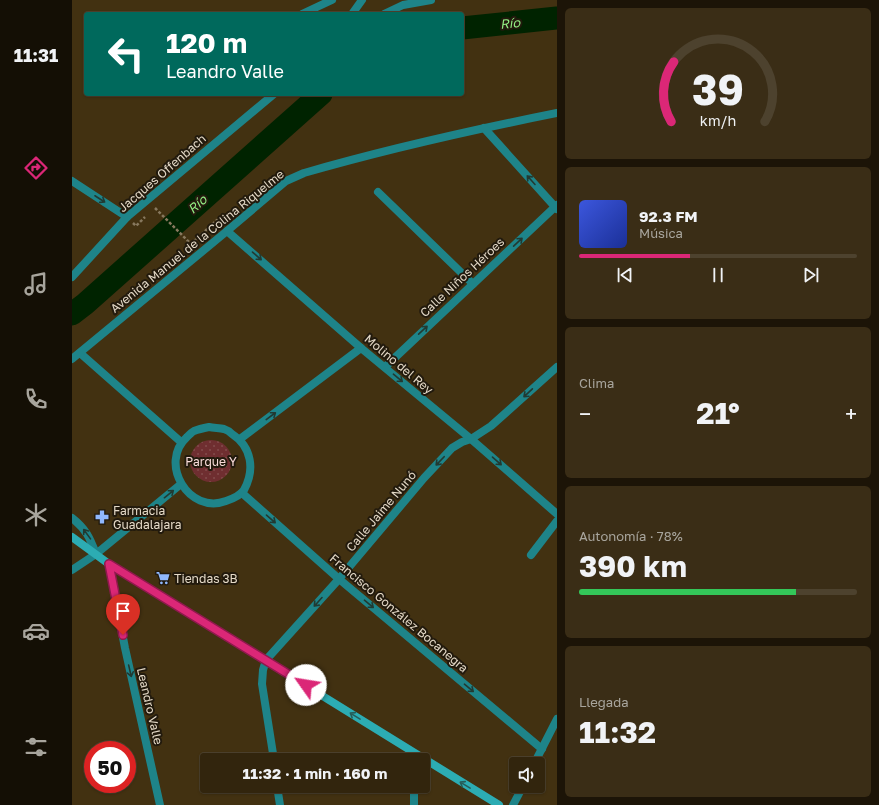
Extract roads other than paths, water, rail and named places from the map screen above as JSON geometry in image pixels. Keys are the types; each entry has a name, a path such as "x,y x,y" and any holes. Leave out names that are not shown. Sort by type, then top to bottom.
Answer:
{"main road":[{"path":"72,537 109,564 266,660 408,753"},
{"path":"430,766 499,805"}],"street":[{"path":"306,12 332,0"},
{"path":"353,12 362,0"},
{"path":"388,12 403,5 431,0"},
{"name":"Jacques Offenbach","path":"72,277 127,217 272,96"},
{"name":"Avenida Manuel de la Colina Riquelme","path":"72,359 286,181 304,173 434,139 557,113"},
{"path":"484,128 556,207"},
{"path":"72,181 127,217"},
{"path":"378,192 473,284"},
{"name":"Calle Niños Héroes","path":"385,367 556,207"},
{"name":"Molino del Rey","path":"227,231 361,348 471,439 557,514"},
{"path":"240,439 361,348"},
{"path":"80,352 182,442"},
{"name":"Calle Jaime Nunó","path":"266,660 339,579 428,473 452,448 471,439 492,426 557,367"},
{"path":"209,427 226,430 240,439 248,452 251,466 249,481 242,493 221,503 210,503 199,500 189,494 181,484 176,470 176,457 182,442 194,431 209,427"},
{"path":"72,570 96,554 181,484"},
{"name":"Francisco González Bocanegra","path":"242,493 339,579 542,749"},
{"path":"72,518 78,522 90,537 96,554"},
{"path":"532,556 557,521"},
{"name":"Leandro Valle","path":"109,564 125,648 160,805"},
{"path":"266,660 263,670 262,684 273,753"},
{"path":"538,757 557,720"},
{"path":"278,793 280,805"},
{"path":"414,793 414,805"},
{"path":"513,805 519,793"}],"waterway":[{"name":"Río","path":"464,28 557,18"},
{"name":"Río","path":"72,314 319,96"}],"place":[{"name":"Farmacia Guadalajara","path":"102,517"},
{"name":"Tiendas 3B","path":"163,578"}],"park label":[{"name":"Parque Y","path":"211,461"}]}
